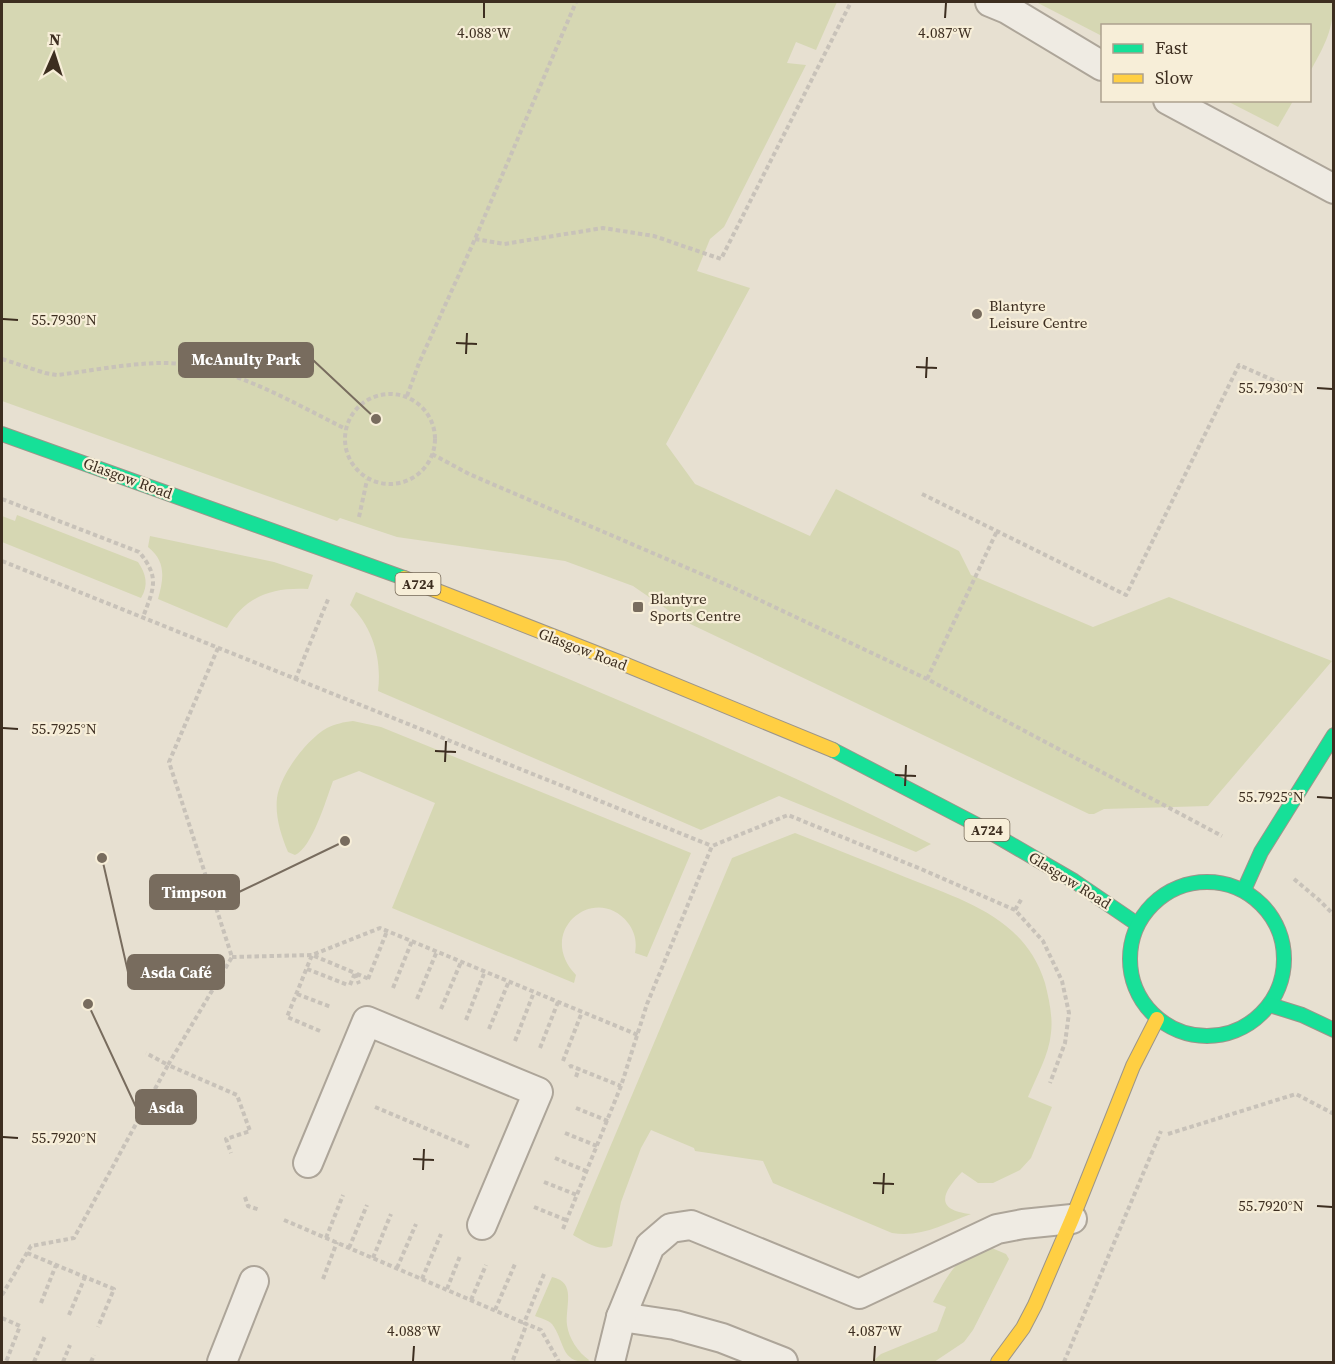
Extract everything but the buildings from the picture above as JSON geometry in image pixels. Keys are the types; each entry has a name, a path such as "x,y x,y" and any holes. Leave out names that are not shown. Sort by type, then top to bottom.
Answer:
{"main road":[{"name":"Glasgow Road","path":"2,434 375,567 624,664 830,748 984,828 1074,881 1137,924"},
{"path":"1244,891 1261,852 1334,735"},
{"path":"1212,881 1231,885 1256,898 1272,916 1281,937 1284,964 1280,985 1270,1005 1256,1019 1220,1036 1193,1035 1178,1031 1157,1019 1143,1005 1134,987 1129,961 1131,942 1137,924 1151,904 1170,890 1185,884 1212,881"},
{"path":"1270,1005 1302,1015 1334,1030"},
{"path":"998,1362 1004,1357 1035,1305 1072,1220 1133,1066 1157,1019"}],"lane":[{"path":"990,2 1008,9 1101,65"},
{"path":"1172,102 1334,189"},
{"path":"308,1163 368,1021 538,1092 473,1235"},
{"path":"610,1362 621,1317 650,1246 671,1228 691,1225 860,1294 997,1229 1023,1224 1072,1220"},
{"path":"222,1362 254,1281"},
{"path":"621,1317 675,1325 722,1338 783,1362"}],"path":[{"path":"407,396 419,363 475,239 576,2"},
{"path":"475,239 504,244 603,228 654,236 721,259 851,2"},
{"path":"2,359 45,374 57,375 159,363 210,368 261,387 346,429"},
{"path":"922,494 1126,595 1239,365 1300,392"},
{"path":"387,394 407,396 424,409 434,427 434,450 425,469 408,481 388,485 367,480 353,466 345,448 346,429 354,411 369,399 387,394"},
{"path":"432,454 470,474 734,588 927,679 1213,832 1261,852 1320,900 1334,915"},
{"path":"358,520 367,480"},
{"path":"2,499 138,552 150,565 154,582 143,617"},
{"path":"927,679 997,531"},
{"path":"2,561 712,846 788,815 1015,910 1043,940 1062,981 1069,1013 1065,1043 1050,1083"},
{"path":"296,680 331,594"},
{"path":"2,1295 31,1246 74,1238 168,1065 232,957 170,762 218,648"},
{"path":"563,1229 608,1121 647,1004 712,846"},
{"path":"232,957 312,956 380,928 638,1035"},
{"path":"368,979 387,931"},
{"path":"392,989 412,941"},
{"path":"417,999 437,951"},
{"path":"312,956 286,1017 321,1031"},
{"path":"312,956 355,973"},
{"path":"441,1010 461,962"},
{"path":"307,969 350,986"},
{"path":"466,1021 485,971"},
{"path":"347,994 355,973"},
{"path":"355,973 368,1021"},
{"path":"489,1030 509,981"},
{"path":"514,1041 534,992"},
{"path":"297,994 340,1011"},
{"path":"538,1052 558,1002"},
{"path":"562,1062 582,1012"},
{"path":"146,1053 237,1095 250,1131 226,1139 231,1153"},
{"path":"338,1092 508,1162"},
{"path":"1168,1134 1296,1094 1334,1114"},
{"path":"573,1107 608,1121"},
{"path":"1064,1362 1161,1131"},
{"path":"563,1132 597,1146"},
{"path":"552,1156 586,1171"},
{"path":"542,1181 577,1195"},
{"path":"326,1238 343,1195"},
{"path":"245,1197 248,1206 260,1210"},
{"path":"349,1248 367,1205"},
{"path":"373,1258 391,1214"},
{"path":"284,1220 541,1330 559,1362"},
{"path":"397,1268 416,1224"},
{"path":"422,1279 441,1234"},
{"path":"447,1289 473,1235"},
{"path":"323,1279 338,1242"},
{"path":"27,1253 114,1289 98,1327"},
{"path":"471,1300 490,1255"},
{"path":"41,1303 56,1264"},
{"path":"495,1310 515,1264"},
{"path":"513,1360 544,1274"},
{"path":"69,1315 85,1277"},
{"path":"2,1318 21,1326 6,1362"},
{"path":"34,1362 45,1336"},
{"path":"63,1362 70,1345"},
{"path":"91,1362 94,1355"}],"green space":[{"path":"2,2 837,2 816,50 796,42 787,63 806,65 724,227 710,239 697,271 750,288 666,444 695,484 810,536 836,489 959,551 971,575 1093,627 1169,597 1332,661 1208,806 1104,809 1089,814 684,621 633,586 565,561 397,537 340,518 337,521 2,401"},
{"path":"1036,2 1333,2 1332,21 1327,38 1311,70 1311,24 1101,24 1101,35"},
{"path":"1229,102 1292,102 1278,127"},
{"path":"17,515 138,562 146,580 141,598 2,542 2,516 15,521"},
{"path":"150,536 274,562 313,575 308,589 272,592 251,601 234,617 227,628 158,599 162,584 162,570 158,558 148,547"},
{"path":"356,592 646,712 790,776 931,844 916,852 779,796 701,830 378,691 379,667 374,645 365,624 350,605"},
{"path":"353,721 381,727 691,853 647,957 635,953 635,937 632,930 628,923 615,912 600,908 586,910 574,917 566,928 562,943 565,958 576,975 574,983 392,908 435,803 359,771 333,781 313,834 301,851 295,855 288,852 277,812 277,798 283,779 303,749 319,734 333,725"},
{"path":"795,833 969,903 1007,927 1023,942 1036,960 1045,983 1051,1021 1048,1049 1028,1097 1052,1107 1031,1158 1020,1170 993,1183 978,1183 962,1172 946,1193 945,1199 951,1209 971,1214 923,1232 903,1234 892,1233 773,1183 763,1161 695,1151 694,1148 651,1130 641,1148 621,1202 612,1246 602,1248 587,1243 573,1235 732,858"},
{"path":"987,1246 1006,1254 1009,1259 973,1330 964,1342 934,1362 872,1362 881,1354 937,1331 946,1307 933,1302 944,1283 960,1262"},
{"path":"552,1277 565,1284 568,1296 568,1330 575,1345 589,1360 588,1362 572,1359 564,1350 552,1324 535,1316"}],"traffic: fast":[{"path":"2,434 404,578"},
{"path":"1244,890 1261,852 1334,735"},
{"path":"833,750 983,828 1074,881 1137,924"},
{"path":"1207,882 1237,887 1262,904 1279,929 1284,959 1279,989 1262,1014 1237,1031 1207,1036 1177,1031 1152,1014 1135,989 1130,959 1135,929 1152,904 1177,887 1207,882"},
{"path":"1270,1005 1302,1015 1334,1030"}],"traffic: slow":[{"path":"404,578 624,664 833,750"},
{"path":"998,1362 1023,1328 1035,1305 1133,1066 1157,1019"}],"place":[{"name":"Blantyre Leisure Centre","path":"977,314"},
{"name":"McAnulty Park","path":"376,419"},
{"name":"Blantyre Sports Centre","path":"638,607"},
{"name":"Timpson","path":"345,841"},
{"name":"Asda Café","path":"102,858"},
{"name":"Asda","path":"88,1004"}]}
